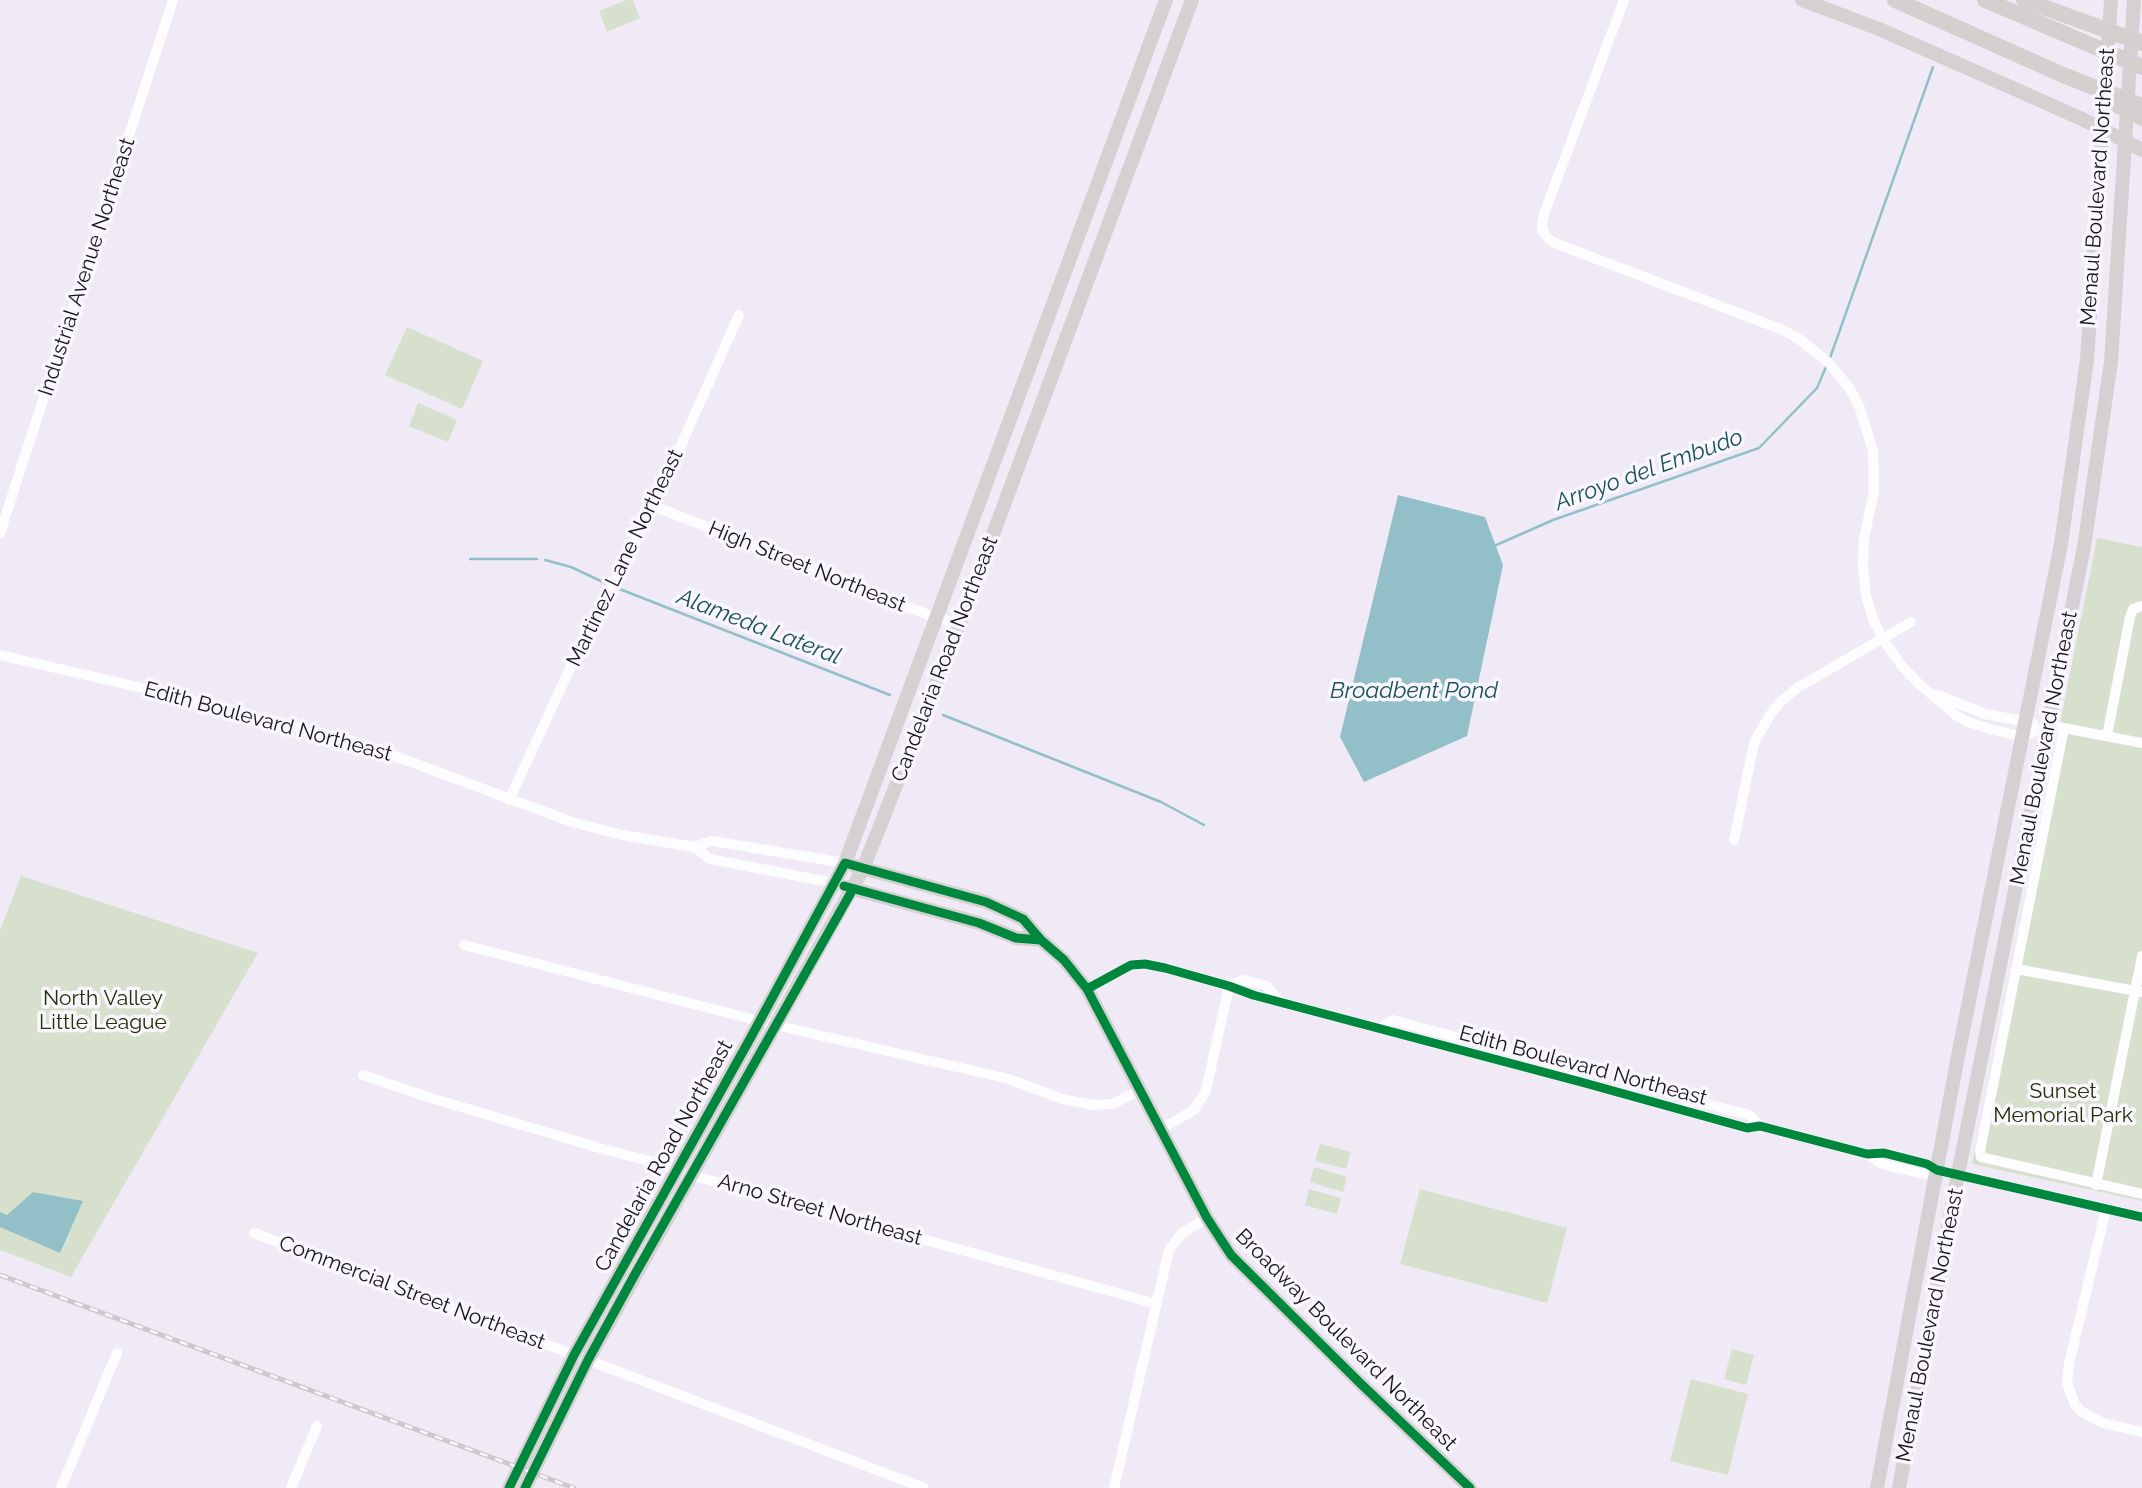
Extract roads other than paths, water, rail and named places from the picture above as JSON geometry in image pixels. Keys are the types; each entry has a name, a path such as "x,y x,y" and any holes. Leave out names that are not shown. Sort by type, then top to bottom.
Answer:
{"highway":[{"path":"1895,0 2063,75 2142,106"},
{"path":"1985,0 2142,67"},
{"path":"2024,0 2142,43"},
{"path":"2063,75 2142,118"}],"main road":[{"name":"Candelaria Road Northeast","path":"525,1470 676,1171 845,863 1166,0"},
{"name":"Candelaria Road Northeast","path":"581,1358 691,1174 863,869 960,623 1192,0"},
{"path":"1802,0 1904,40 2142,149"},
{"name":"Menaul Boulevard Northeast","path":"1877,1488 2061,544 2087,360 2111,0"},
{"name":"Menaul Boulevard Northeast","path":"1899,1488 1958,1174 2057,727 2111,362 2133,2"},
{"name":"Edith Boulevard Northeast","path":"845,863 986,902 1023,919 1087,989"},
{"name":"Edith Boulevard Northeast","path":"834,883 979,923 1016,938 1041,940"},
{"name":"Broadway Boulevard Northeast","path":"1087,989 1207,1218 1231,1255 1470,1488"},
{"path":"1885,1448 1906,1452"},
{"path":"509,1488 525,1470"},
{"path":"525,1470 525,1488"}],"street":[{"name":"Industrial Avenue Northeast","path":"0,533 173,0"},
{"path":"1624,0 1544,215 1543,232 1551,241 1560,245 1783,330 1815,351 1840,375 1860,408 1873,451 1874,491 1864,539 1866,595 1873,619 1883,639 1901,665 1919,684 1934,694 2023,729 2057,727 2142,743"},
{"name":"Martinez Lane Northeast","path":"509,800 573,662 654,506 739,315"},
{"name":"High Street Northeast","path":"654,506 936,618 960,623"},
{"path":"2107,736 2130,617 2138,607"},
{"path":"1734,840 1754,743 1769,715 1780,702 1813,678 1911,622"},
{"name":"Edith Boulevard Northeast","path":"0,655 360,743 509,800 584,825 622,835 694,847 710,859 834,883"},
{"path":"2057,727 1981,1157 2142,1194"},
{"name":"Edith Boulevard Northeast","path":"694,847 712,841 845,863"},
{"path":"464,945 775,1025 1009,1079 1062,1099 1093,1105 1112,1104 1140,1090"},
{"path":"2096,1185 2139,992 2142,956"},
{"name":"Edith Boulevard Northeast","path":"1087,989 1131,965 1145,964 1229,986 1243,980 1267,986 1278,1000 1381,1028 1393,1020 1567,1067 1581,1082 1684,1109 1694,1101 1750,1115 1760,1126 1867,1154 1884,1153 1927,1164 1937,1170 2142,1217"},
{"path":"2016,969 2139,992"},
{"path":"1161,1129 1194,1110 1206,1091 1229,986"},
{"name":"Arno Street Northeast","path":"363,1075 431,1098 661,1164 676,1171 1157,1304"},
{"path":"2106,1209 2067,1382 2075,1405 2092,1418 2142,1432"},
{"path":"1114,1488 1168,1250 1182,1233 1207,1218"},
{"name":"Commercial Street Northeast","path":"254,1233 924,1488"},
{"path":"61,1488 117,1353"},
{"path":"291,1488 317,1426"}],"water":[{"name":"Broadbent Pond","path":"1398,495 1485,517 1503,565 1467,736 1364,782 1340,737"},
{"path":"33,1192 83,1201 60,1253 0,1227 0,1212 7,1215"}],"waterway":[{"name":"Arroyo del Embudo","path":"1830,358 1933,67"},
{"name":"Arroyo del Embudo","path":"1494,546 1553,520 1759,448 1817,388 1826,367"},
{"path":"470,559 537,559"},
{"path":"545,560 571,567 605,583"},
{"name":"Alameda Lateral","path":"617,588 890,695"},
{"path":"943,715 1161,802 1204,825"}],"railway":[{"path":"0,1275 574,1488"}],"park label":[{"name":"North Valley Little League","path":"103,1011"},
{"name":"Sunset Memorial Park","path":"2063,1104"}]}
